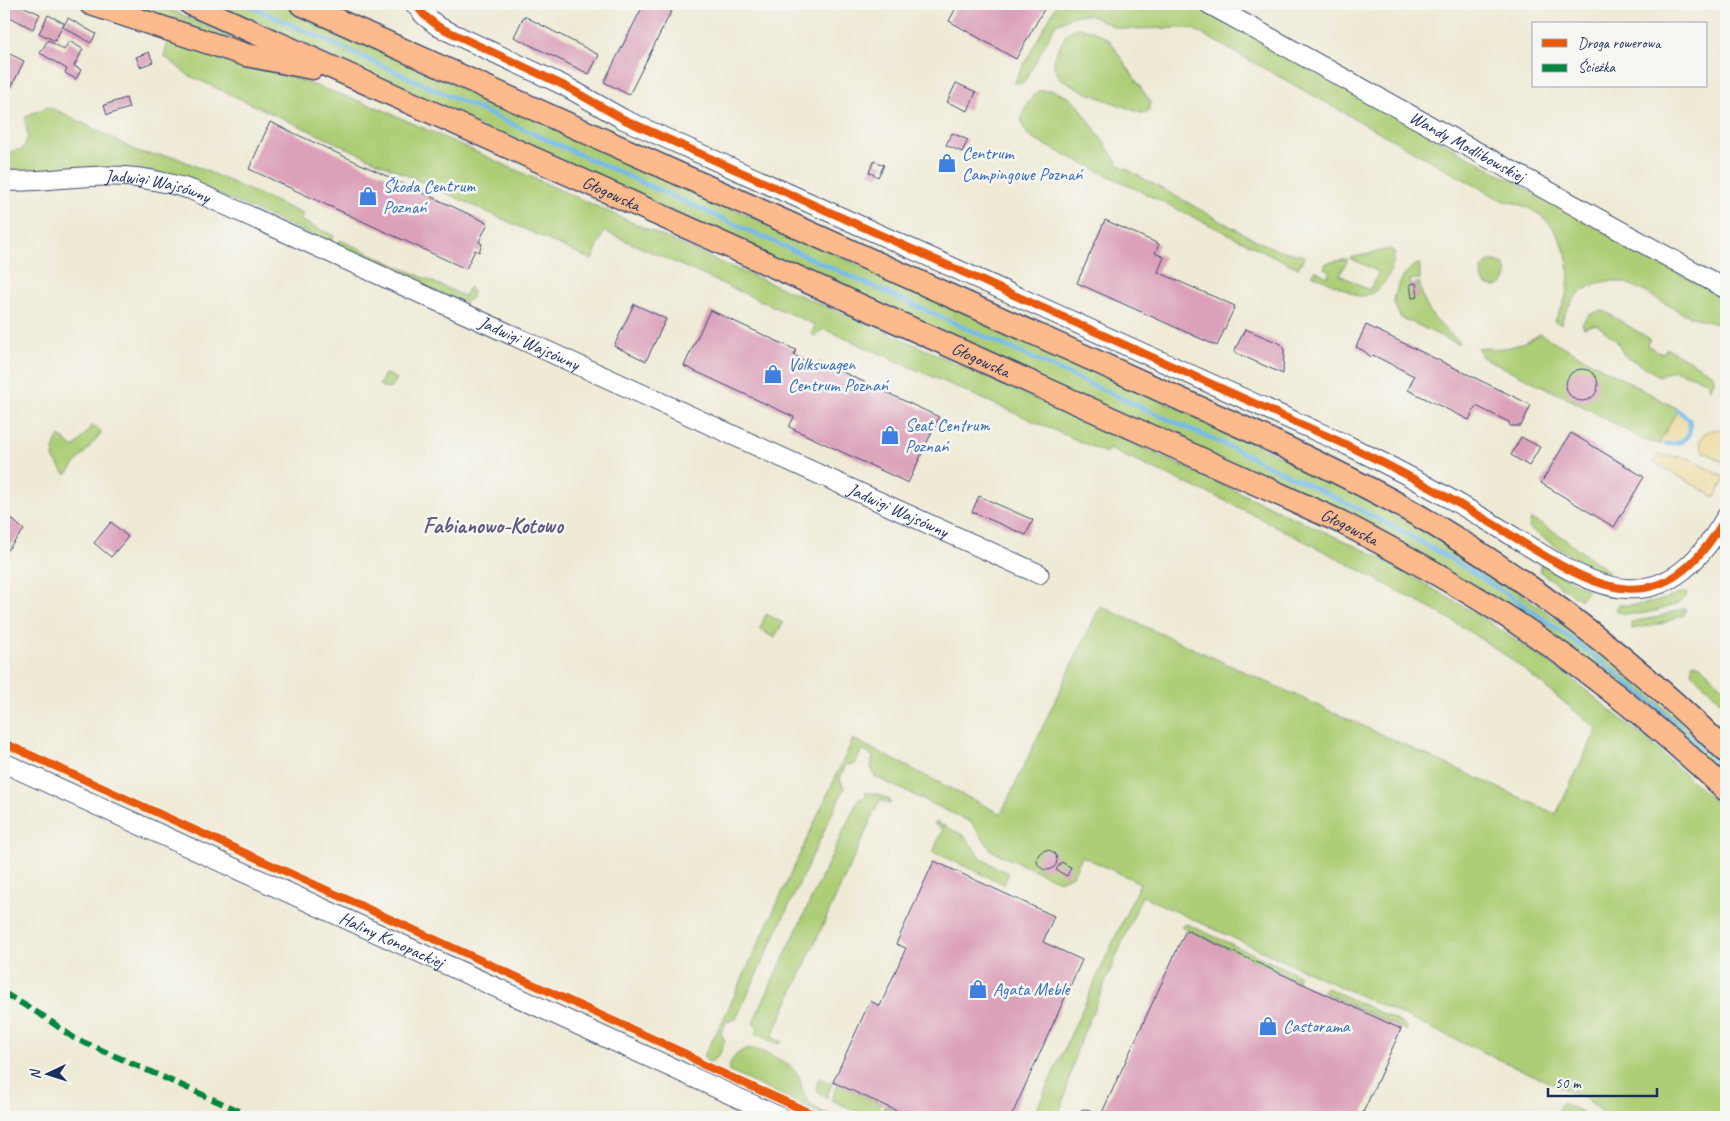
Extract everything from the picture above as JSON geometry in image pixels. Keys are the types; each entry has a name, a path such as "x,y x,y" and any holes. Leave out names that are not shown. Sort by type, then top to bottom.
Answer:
{"main road":[{"path":"91,4 246,55 355,78"},
{"name":"Głogowska","path":"191,4 1192,454 1388,546 1478,598 1606,686 1660,730 1726,790"},
{"path":"301,4 1260,435 1376,492 1481,554 1560,608 1654,684 1726,751"},
{"path":"319,4 356,28"}],"street":[{"name":"Wandy Modlibowskiej","path":"1209,4 1726,289"},
{"path":"417,6 432,22 449,33 565,86 623,119 1384,463 1480,516 1568,570 1592,581 1626,588 1641,588 1666,582 1680,574 1693,562 1708,545 1726,517"},
{"name":"Jadwigi Wajsówny","path":"4,181 122,176 158,181 192,190 1039,574"},
{"name":"Haliny Konopackiej","path":"4,763 780,1117"}],"green space":[{"path":"119,4 158,4 261,51"},
{"path":"217,4 278,4 1190,414 1343,487 1439,539 1483,567 1568,628 1649,694 1688,729 1726,765 1726,776 1510,606"},
{"path":"1057,4 1193,4 1726,299 1726,327 1682,313 1631,285 1608,281 1597,283 1587,288 1571,303 1561,324 1554,321 1564,303 1568,283 1568,264 1563,246 1554,229 1540,216 1523,206 1503,201 1195,30 1185,28 1125,29 1115,27 1089,15 1077,15 1056,24 1024,83 1014,83"},
{"path":"1076,28 1094,31 1110,41 1151,103 1147,113 1141,113 1087,93 1060,78 1054,67 1054,57 1067,33"},
{"path":"168,39 288,76 381,109 722,263 864,322 1063,411 1377,556 1481,617 1566,674 1653,745 1726,812 1726,1117 1603,1117 1599,1109 1588,1100 1142,896 1077,1049 1058,1117 1033,1117 1140,883 1082,856 1073,875 1059,881 992,851 971,822 875,777 871,767 873,756 862,750 855,764 846,765 840,778 844,788 736,1019 726,1022 721,1033 725,1041 719,1055 710,1063 703,1057 725,1016 853,739 1001,814 1100,606 1556,814 1597,729 1511,659 1450,619 1226,501 1108,449 1106,453 824,329 815,336 811,334 815,325 604,231 592,260 188,75 164,56"},
{"path":"1052,90 1068,97 1079,106 1119,165 1250,237 1275,249 1305,256 1298,268 1033,139 1023,127 1022,115 1028,103 1038,91"},
{"path":"48,107 141,153 175,157 303,214 300,220 334,236 331,243 175,176 134,168 4,173 4,153 23,149 28,137 25,119 28,115"},
{"path":"340,240 464,296 469,287 473,291 472,298 465,302 458,301 337,247"},
{"path":"1390,249 1394,251 1394,259 1389,275 1379,288 1366,295 1358,296 1312,274 1315,270 1327,277 1330,271 1324,268 1326,263 1348,259 1340,275 1369,290 1379,272 1350,258"},
{"path":"1494,261 1503,265 1507,274 1503,283 1494,287 1485,283 1481,274 1485,265"},
{"path":"1420,264 1420,279 1410,280 1412,297 1418,297 1416,283 1420,283 1428,309 1439,323 1459,341 1458,344 1400,317 1394,302 1396,291 1406,273 1415,265"},
{"path":"1604,311 1650,339 1647,345 1662,354 1667,348 1713,374 1714,380 1710,389 1707,381 1674,370 1659,376 1624,355 1616,340 1596,324 1584,328 1582,324 1588,316"},
{"path":"1540,334 1678,409 1659,444 1644,440 1577,403 1482,357 1477,347 1510,347"},
{"path":"385,374 397,379 392,387 388,389 379,385"},
{"path":"93,425 102,432 66,475 53,458 56,441 60,436 74,448"},
{"path":"1531,519 1558,534 1609,572 1606,575 1593,571 1529,528"},
{"path":"1541,564 1588,590 1580,600 1539,571"},
{"path":"1681,593 1687,593 1683,600 1656,611 1634,614 1617,612 1616,609 1618,605 1650,603"},
{"path":"1686,609 1684,615 1664,623 1632,629 1631,622 1658,617"},
{"path":"766,614 783,623 774,638 760,629"},
{"path":"1693,663 1701,665 1726,691 1726,707 1691,672"},
{"path":"865,792 889,799 890,804 880,800 772,1037 782,1042 777,1044 755,1034 758,1030 754,1020 858,800 866,796"},
{"path":"936,822 965,836 980,857 995,867 1009,873 1004,884 933,852 943,829 934,824"},
{"path":"1187,924 1299,975 1298,981 1181,927"},
{"path":"1327,988 1400,1022 1406,1027 1407,1031 1323,992"},
{"path":"749,1048 770,1055 791,1067 799,1077 809,1102 818,1109 836,1117 828,1117 728,1071 730,1063 735,1056"},
{"path":"819,1078 832,1084 826,1098 816,1088"},
{"path":"729,1081 809,1117 799,1117 735,1088"},
{"path":"838,1084 881,1104 875,1117 869,1117 831,1100"},
{"path":"1562,1103 1586,1114 1588,1117 1555,1117"},
{"path":"885,1106 910,1117 881,1117"}],"sand":[{"path":"1678,409 1690,422 1691,431 1689,435 1680,444 1659,444"},
{"path":"1726,429 1726,464 1703,451 1700,442 1707,432"},
{"path":"1658,455 1688,458 1725,478 1715,497 1654,462"}],"building":[{"path":"4,4 18,4 40,14 33,29 4,14"},
{"path":"644,4 675,4 629,95 604,82"},
{"path":"958,4 1047,4 1016,59 949,21"},
{"path":"48,15 64,23 55,41 39,33"},
{"path":"524,16 599,55 589,74 514,37"},
{"path":"68,18 96,34 91,43 63,27"},
{"path":"48,40 64,50 69,41 83,49 74,66 81,70 76,79 65,73 67,69 40,53"},
{"path":"4,51 24,61 11,88 4,84"},
{"path":"149,52 153,62 140,67 136,57"},
{"path":"956,83 976,92 968,111 947,102"},
{"path":"126,98 129,108 107,115 104,105"},
{"name":"Škoda Centrum Poznań","path":"270,122 488,223 479,242 482,244 479,252 475,250 466,269 249,169"},
{"path":"952,133 968,140 962,152 946,145"},
{"path":"874,161 884,165 878,177 869,172"},
{"path":"1105,220 1159,244 1155,253 1164,257 1158,272 1235,306 1217,346 1077,283"},
{"path":"1416,283 1418,297 1412,298 1410,284"},
{"path":"634,304 666,319 646,361 614,346"},
{"name":"Volkswagen Centrum Poznań","path":"710,310 796,350 794,355 817,366 819,361 939,417 908,483 789,427 794,417 684,366"},
{"path":"1366,325 1531,405 1521,426 1510,426 1509,422 1476,406 1469,420 1408,390 1414,376 1373,355 1371,357 1356,347"},
{"path":"1245,329 1281,344 1284,350 1283,374 1234,352"},
{"path":"1582,369 1588,370 1593,374 1597,379 1597,391 1593,396 1588,400 1582,401 1576,400 1571,396 1567,391 1566,385 1567,379 1571,374 1576,370"},
{"path":"1571,433 1644,477 1614,527 1541,483"},
{"path":"1521,437 1540,447 1529,466 1511,455"},
{"path":"979,496 1033,520 1026,535 972,512"},
{"path":"4,512 24,530 4,554"},
{"path":"111,522 128,537 111,557 94,543"},
{"path":"1047,850 1054,853 1057,860 1054,867 1047,870 1040,867 1037,860 1040,853"},
{"name":"Agata Meble","path":"934,861 1054,916 1043,942 1082,960 1011,1117 910,1117 833,1082 870,1001 880,1006 906,948 896,944"},
{"path":"1061,862 1071,867 1067,876 1056,870"},
{"name":"Castorama","path":"1186,930 1401,1029 1361,1117 1100,1117"},
{"path":"1081,1110 1090,1110 1096,1117 1077,1117"}],"waterway":[{"path":"245,4 1241,452 1376,518 1421,542 1503,591 1581,646 1656,706 1726,771"},
{"path":"1667,444 1682,441 1690,430 1689,419 1677,410"}],"marked path":[{"path":"4,993 43,1016 74,1038 253,1117"}],"cycle path":[{"path":"415,4 424,15 439,27 565,86 623,119 1347,445 1436,491 1584,577 1614,587 1643,588 1671,579 1699,556 1726,517"},
{"path":"4,743 686,1054 702,1064 819,1117"}],"place":[{"name":"Centrum Campingowe Poznań","path":"947,163"},
{"name":"Škoda Centrum Poznań","path":"368,196"},
{"name":"Volkswagen Centrum Poznań","path":"773,374"},
{"name":"Seat Centrum Poznań","path":"890,435"},
{"name":"Agata Meble","path":"978,989"},
{"name":"Castorama","path":"1268,1026"}],"district":[{"name":"Fabianowo-Kotowo","path":"493,526"}]}
